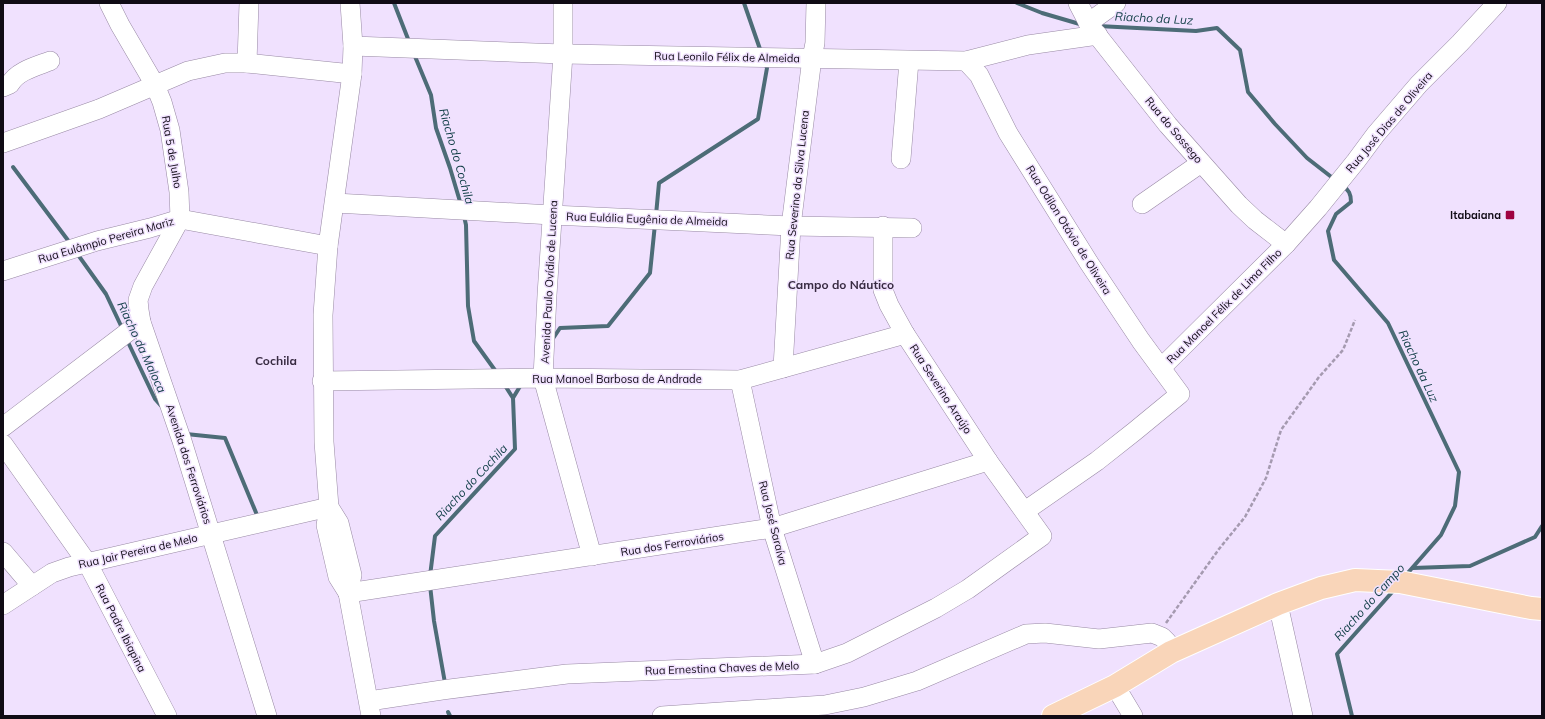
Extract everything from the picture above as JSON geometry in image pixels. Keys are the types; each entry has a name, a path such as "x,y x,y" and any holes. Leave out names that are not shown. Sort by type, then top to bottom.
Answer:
{"main road":[{"path":"1053,716 1114,686 1171,652 1278,604 1321,588 1355,580 1400,582 1542,609"}],"street":[{"name":"Rua 5 de Julho","path":"109,3 155,85 170,130 179,192 180,219"},
{"path":"247,63 249,3"},
{"path":"350,3 353,46 352,74 328,246 323,315 322,381 324,442 329,507 326,525 338,578 348,593 370,709"},
{"name":"Avenida Paulo Ovídio de Lucena","path":"563,3 563,54 543,378 592,556"},
{"name":"Rua Severino da Silva Lucena","path":"783,368 791,226 815,43 816,3"},
{"name":"Rua do Sossego","path":"1078,3 1093,29 1168,125 1239,205 1255,220 1286,244"},
{"path":"1093,29 1116,3"},
{"name":"Rua José Dias de Oliveira","path":"1286,244 1318,208 1376,134 1419,84 1497,3"},
{"name":"Rua Leonilo Félix de Almeida","path":"353,46 563,54 966,61 1093,29"},
{"path":"3,87 10,84 13,79 19,75 50,60"},
{"path":"902,159 909,61"},
{"name":"Rua Odilon Otávio de Oliveira","path":"966,61 979,76 1008,133 1089,263 1141,341 1180,394 1097,460 1025,511"},
{"path":"3,143 99,109 188,71 225,63 247,63 352,74"},
{"path":"1142,204 1201,163"},
{"name":"Rua Eulália Eugênia de Almeida","path":"335,203 791,226 883,226 912,228"},
{"name":"Rua Eulâmpio Pereira Mariz","path":"3,271 97,241 180,219 328,246"},
{"name":"Avenida dos Ferroviários","path":"180,219 143,286 138,300 138,310 182,440 267,716"},
{"name":"Rua Severino Araújo","path":"883,226 883,290 905,334 988,461 1042,536"},
{"name":"Rua Manoel Félix de Lima Filho","path":"1162,368 1286,244"},
{"path":"3,427 141,322"},
{"name":"Rua Manoel Barbosa de Andrade","path":"322,381 543,378 740,380 905,334"},
{"name":"Rua José Saraíva","path":"740,380 772,528 815,664"},
{"name":"Rua Padre Ibiapina","path":"3,444 70,536 88,564 167,716"},
{"name":"Rua dos Ferroviários","path":"348,593 772,528 988,461"},
{"name":"Rua Jair Pereira de Melo","path":"3,605 52,573 69,567 88,564 329,507"},
{"name":"Rua Ernestina Chaves de Melo","path":"370,709 442,690 568,674 815,664 847,653 936,608 968,589 1042,536"},
{"path":"3,552 32,586"},
{"path":"1278,604 1303,716"},
{"path":"662,716 827,711 864,697 917,681 1026,634 1045,633 1099,639 1145,633 1158,635 1167,642 1171,652"},
{"path":"1114,686 1133,716"}],"path":[{"path":"1158,635 1218,549 1245,517 1266,478 1281,430 1319,377 1343,350 1355,320"}],"waterway":[{"name":"Riacho do Cochila","path":"394,3 410,44"},
{"path":"744,3 761,52"},
{"name":"Riacho da Luz","path":"1017,3 1042,13 1083,25"},
{"name":"Riacho da Luz","path":"1098,26 1196,31 1217,28 1240,50 1248,92 1307,158 1334,179"},
{"name":"Riacho do Cochila","path":"414,54 431,95 436,128 461,205"},
{"path":"656,215 659,183 758,119 767,68 765,62"},
{"name":"Riacho da Maloca","path":"13,167 70,243"},
{"name":"Riacho da Luz","path":"1342,185 1349,192 1351,202 1336,214 1328,231 1334,260 1388,323 1459,472 1455,506 1441,535 1406,575"},
{"name":"Riacho do Cochila","path":"464,216 466,225 468,306 474,341 497,373"},
{"path":"552,340 560,328 608,326 650,273 655,224"},
{"name":"Riacho da Maloca","path":"76,252 106,294 123,330"},
{"name":"Riacho da Maloca","path":"127,340 155,399 163,408"},
{"path":"513,398 522,383"},
{"name":"Riacho do Cochila","path":"430,576 435,536 515,449 513,398 504,384"},
{"name":"Riacho da Maloca","path":"186,434 225,438 257,515"},
{"name":"Riacho do Campo","path":"1413,568 1470,566 1535,537 1542,526"},
{"name":"Riacho do Cochila","path":"430,585 434,621 445,683"},
{"name":"Riacho do Campo","path":"1352,716 1337,654 1394,590"},
{"name":"Riacho do Cochila","path":"448,712 450,716"}],"place":[{"name":"Itabaiana","path":"1510,215"}],"district":[{"name":"Campo do Náutico","path":"841,284"},
{"name":"Cochila","path":"276,360"}]}
